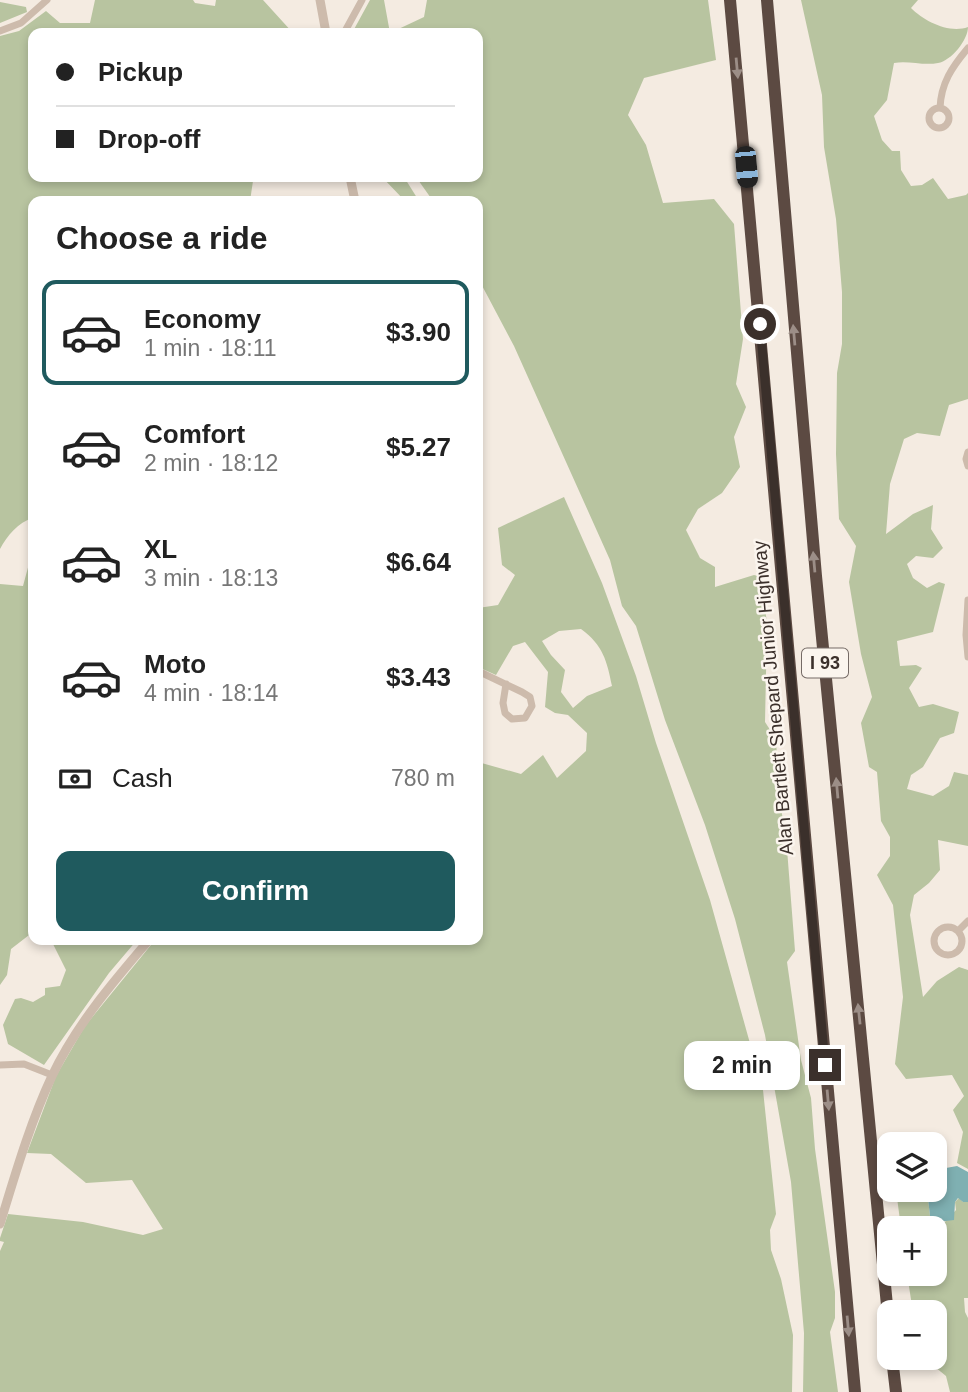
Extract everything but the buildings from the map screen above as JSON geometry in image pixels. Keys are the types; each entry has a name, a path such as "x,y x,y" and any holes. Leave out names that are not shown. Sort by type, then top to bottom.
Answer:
{"highway":[{"name":"Alan Bartlett Shepard Junior Highway","path":"730,0 855,1392"},
{"name":"I 93","path":"767,0 813,549 886,1300"},
{"path":"893,1370 896,1392"}],"street":[{"path":"0,30 21,23 47,0"},
{"path":"320,0 325,28"},
{"path":"347,28 362,0"},
{"path":"940,108 947,77 968,48"},
{"path":"968,452 968,466"},
{"path":"968,600 968,657"},
{"path":"483,673 506,684 530,697 531,711 525,718 512,719 505,713 503,703 506,684"},
{"path":"958,931 968,922"},
{"path":"947,927 958,931 962,943 956,953 944,954 936,949 933,941 939,930 947,927"},
{"path":"0,1224 23,1152 52,1076 82,1024 145,945"},
{"path":"0,1065 24,1065 52,1076"}],"green space":[{"path":"95,0 193,0 195,3 215,6 216,0 263,0 288,28 28,28 28,182 253,182 251,196 28,196 28,520 14,530 0,549 0,36 19,31 46,11 60,23 90,23"},
{"path":"370,0 384,0 389,28 355,28"},
{"path":"427,0 708,0 716,60 644,78 628,115 646,145 663,203 714,199 734,224 743,339 736,384 746,407 734,437 740,467 722,493 698,509 686,530 700,558 715,567 715,587 754,575 762,577 767,625 765,722 776,739 795,951 787,962 801,1060 811,1098 815,1149 835,1292 835,1318 830,1332 838,1392 803,1392 804,1333 791,1182 765,1035 735,919 705,825 665,720 636,626 622,606 610,560 514,346 483,287 483,196 429,196 420,182 483,182 483,28 401,28 424,17"},
{"path":"801,0 918,0 911,8 930,22 953,29 968,27 962,44 943,61 932,64 894,63 887,100 874,116 882,140 892,151 900,151 901,170 911,186 922,185 933,178 948,199 968,193 968,399 949,405 940,436 917,433 904,439 890,484 886,534 913,514 933,505 931,529 943,548 933,558 916,556 907,564 913,578 927,588 939,582 945,584 933,632 897,641 900,666 916,665 922,668 909,688 919,707 933,704 959,712 954,733 940,738 923,767 911,775 907,789 933,796 949,786 954,772 968,775 968,846 938,840 940,870 914,895 910,915 923,997 937,981 959,967 968,970 968,1169 957,1163 963,1132 953,1110 964,1096 952,1075 906,1079 895,1064 903,997 893,905 877,875 890,856 890,837 881,821 877,772 869,767 861,723 872,697 861,654 849,582 856,546 839,519 836,454 837,373 842,344 842,292 836,219 824,147 822,95"},
{"path":"0,2 26,7 27,12 0,23"},
{"path":"387,182 407,182 416,196 400,196"},
{"path":"564,497 602,583 636,676 710,900 763,1090 776,1214 770,1230 771,1250 781,1279 793,1335 792,1392 0,1392 0,1251 4,1242 0,1241 0,1238 8,1214 83,1222 143,1235 163,1229 132,1180 86,1183 51,1154 27,1153 56,1076 85,1026 151,945 483,945 483,763 521,774 543,755 557,778 586,751 587,733 568,715 555,713 545,707 548,672 525,642 513,646 496,675 483,669 483,607 498,605 515,575 502,565 498,528","holes":["581,629 603,654 612,686 587,696 573,708 561,692 565,670 542,641 559,631"]},
{"path":"28,567 28,936 11,949 7,975 0,985 0,584 23,586"},
{"path":"54,945 133,945 109,973 44,1065 8,1044 3,1025 15,999 33,1002 45,995 45,988 60,986 66,970"},
{"path":"959,1198 968,1202 968,1298 964,1298 968,1318 968,1392 950,1392 946,1376 939,1370 947,1370 947,1300 911,1300 909,1286 947,1286 947,1220 956,1210 955,1202"},
{"path":"898,1202 928,1202 930,1216 899,1216"}],"water":[{"path":"957,1166 968,1172 968,1202 958,1198 955,1202 954,1220 947,1221 947,1216 930,1216 928,1202 947,1202 947,1168"}],"route":[{"path":"760,324 825,1065"}]}
